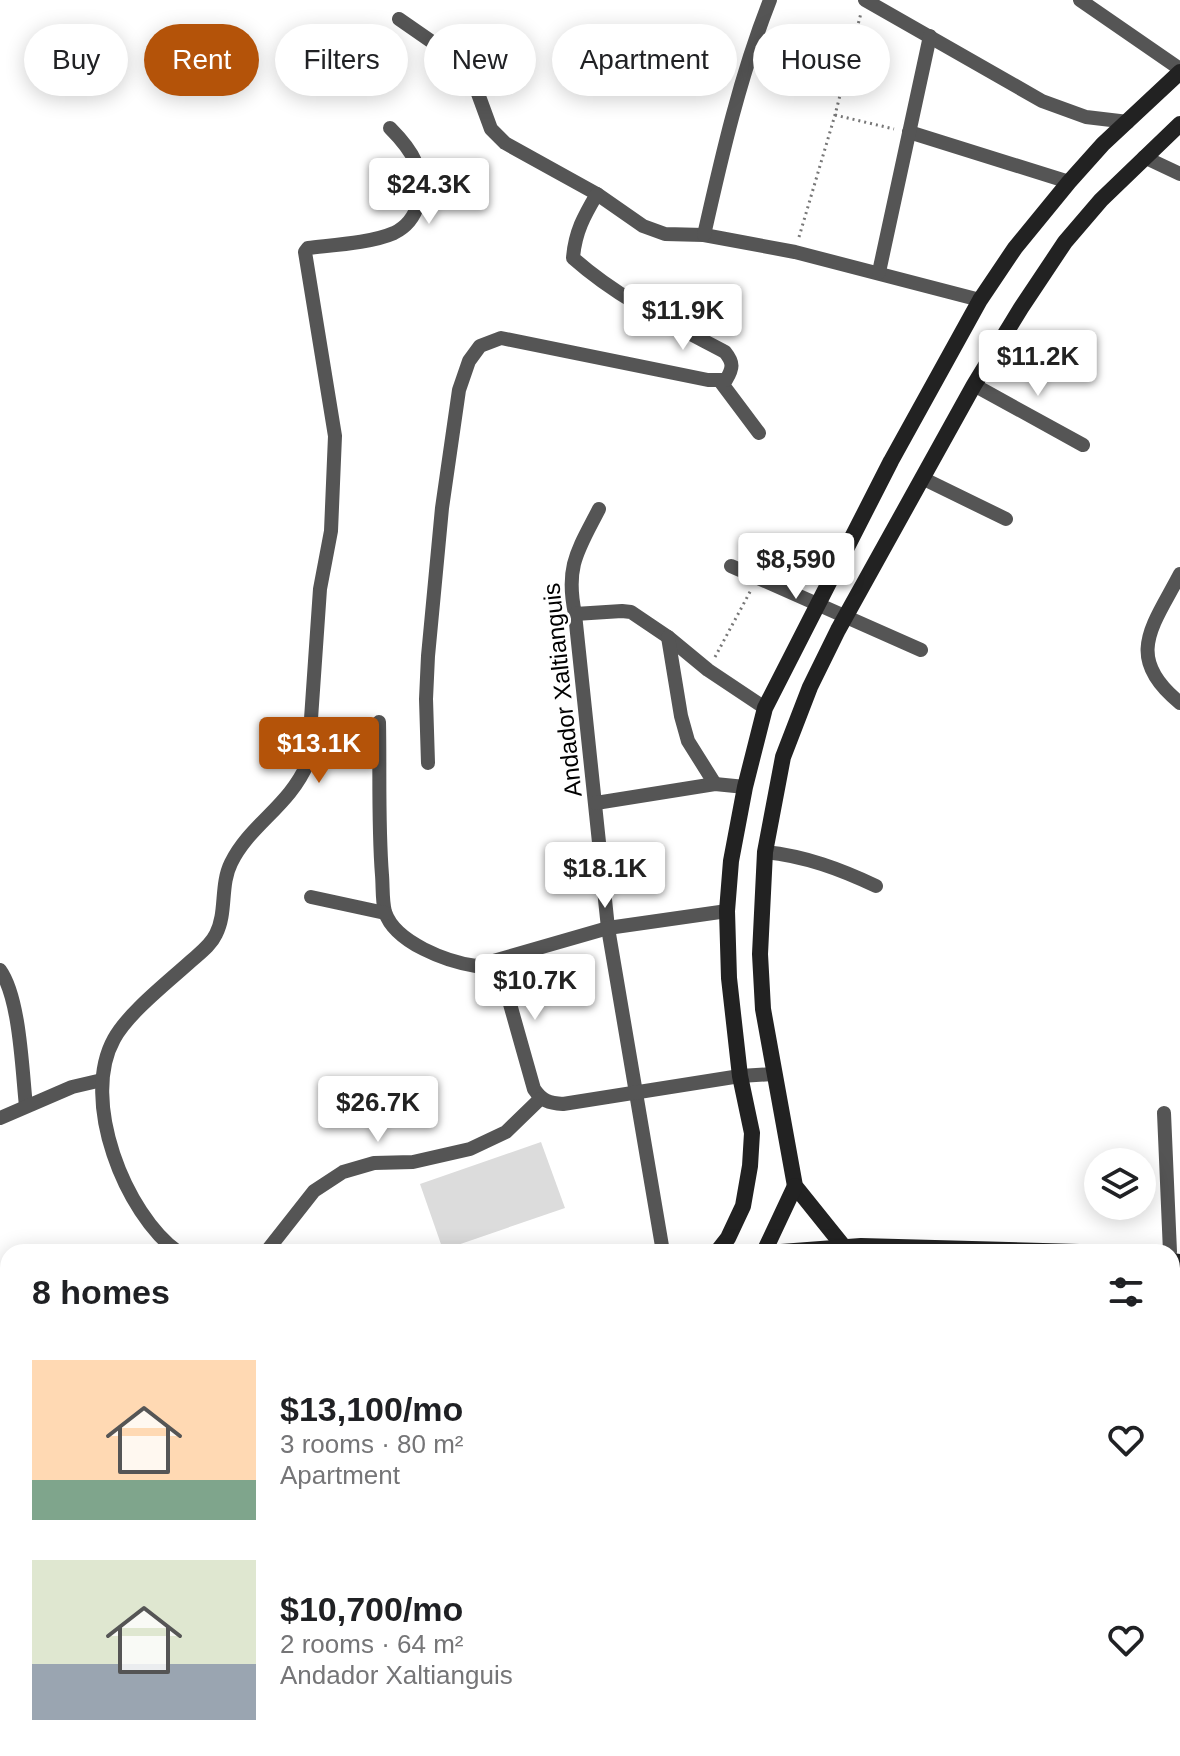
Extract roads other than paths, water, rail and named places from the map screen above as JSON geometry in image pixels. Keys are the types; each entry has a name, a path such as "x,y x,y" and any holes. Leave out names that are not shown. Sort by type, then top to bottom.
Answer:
{"street":[{"path":"704,235 729,121 751,48 770,0"},
{"path":"865,0 1042,101 1086,117 1128,122"},
{"path":"723,1244 743,1206 752,1133 740,1076 729,978 727,911 731,861 765,708 816,605 980,300 1015,248 1069,182 1180,71 1080,0"},
{"path":"399,19 461,62 473,80 491,129 505,143 597,194 643,226 665,234 704,235 795,252 980,300"},
{"path":"879,272 930,36"},
{"path":"839,1244 795,1186 763,1009 760,954 765,852 783,757 810,687 846,615 974,385 1065,242 1101,200 1180,124"},
{"path":"166,1244 138,1210 122,1178 107,1130 102,1080 104,1065 114,1038 143,1005 216,934 232,860 292,791 308,762 320,589 331,531 335,436 305,252 308,248 393,233 411,220 419,202 417,165 406,145 390,128"},
{"path":"909,132 1069,182"},
{"path":"1144,157 1180,174"},
{"path":"428,763 427,670 447,466 459,390 469,361 480,346 501,338 720,381 726,380 732,369 732,361 725,352 597,280 573,258 574,240 581,221 597,194"},
{"path":"720,381 759,433"},
{"path":"974,385 1083,445"},
{"path":"922,478 1006,519"},
{"name":"Andador Xaltianguis","path":"599,509 572,566 570,588 608,928 662,1244"},
{"path":"731,566 921,650"},
{"path":"1180,574 1148,634 1146,654 1155,676 1180,703"},
{"path":"575,614 631,612 765,708"},
{"path":"668,637 688,741 715,784"},
{"path":"379,722 385,913 400,932 423,950 457,963 476,966 608,928 727,911"},
{"path":"596,803 715,784 745,787"},
{"path":"765,852 799,855 876,886"},
{"path":"311,897 385,913"},
{"path":"495,963 534,1089 540,1099 563,1104 740,1076 773,1074"},
{"path":"0,970 6,978 18,1034 26,1106"},
{"path":"0,1118 72,1087 102,1080"},
{"path":"272,1244 314,1191 343,1172 374,1163 413,1162 470,1149 506,1132 540,1099"},
{"path":"1164,1113 1173,1244"},
{"path":"768,1244 795,1186"}]}
